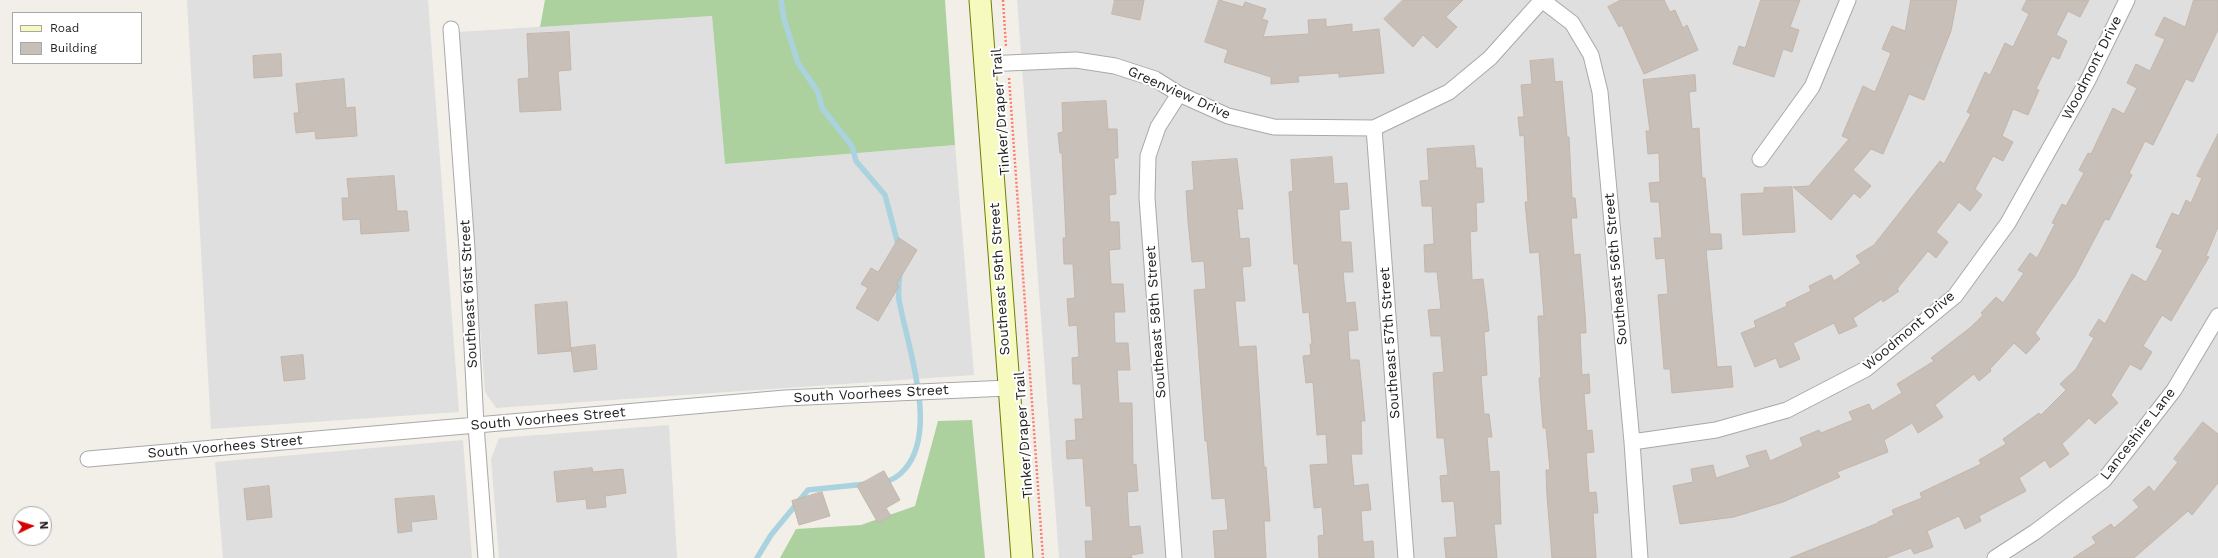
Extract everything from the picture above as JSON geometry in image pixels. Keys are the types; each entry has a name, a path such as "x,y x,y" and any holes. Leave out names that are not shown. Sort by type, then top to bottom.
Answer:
{"main road":[{"name":"Southeast 59th Street","path":"980,0 1008,388 1022,558"}],"street":[{"name":"Greenview Drive","path":"985,64 1076,60 1115,66 1155,79 1179,94 1228,116 1274,127 1374,128 1449,92 1490,58 1542,0"},
{"name":"Southeast 56th Street","path":"1542,0 1572,23 1591,55 1600,92 1632,442 1640,558"},
{"path":"1760,159 1812,87 1848,0"},
{"name":"Woodmont Drive","path":"1632,442 1716,430 1787,410 1866,369 1954,296 2008,223 2088,80 2127,0"},
{"name":"Southeast 61st Street","path":"450,29 467,249 476,425 486,558"},
{"name":"Southeast 58th Street","path":"1174,558 1147,198 1148,156 1158,127 1179,94"},
{"name":"Southeast 57th Street","path":"1374,128 1406,558"},
{"name":"Lanceshire Lane","path":"1996,558 2035,532 2104,480 2174,390 2218,316"},
{"name":"South Voorhees Street","path":"88,459 785,398 1008,388"}],"path":[{"name":"Tinker/Draper Trail","path":"1003,0 1043,558"}],"shaded area":[{"path":"187,0 428,0 459,412 211,429"},
{"path":"1017,0 2218,0 2218,558 1059,558"},
{"path":"712,16 725,164 955,145 974,375 496,408 485,392 457,32"},
{"path":"669,425 677,558 499,558 491,459 499,438"},
{"path":"463,440 472,558 223,558 215,462"}],"green space":[{"path":"545,0 945,0 955,145 725,164 712,16 540,27"},
{"path":"972,420 985,558 780,558 796,529 861,525 915,506 938,421"}],"building":[{"path":"1115,0 1144,0 1140,20 1112,14"},
{"path":"1219,0 1243,7 1245,2 1266,9 1262,19 1268,21 1263,37 1309,34 1308,20 1326,19 1326,27 1352,24 1352,32 1379,29 1384,73 1339,77 1339,73 1298,76 1299,82 1271,84 1271,77 1224,62 1228,50 1205,42"},
{"path":"1403,0 1463,0 1446,17 1457,27 1437,48 1423,35 1413,47 1384,19"},
{"path":"1621,0 1664,0 1670,12 1675,10 1683,28 1687,25 1698,50 1644,74 1622,25 1619,27 1608,7"},
{"path":"1761,0 1800,0 1790,27 1799,30 1792,52 1783,49 1774,77 1733,64 1739,46 1745,48"},
{"path":"1911,0 1957,0 1951,31 1924,100 1909,94 1883,154 1871,149 1853,170 1871,186 1860,198 1854,193 1831,220 1793,187 1809,186 1849,139 1842,136 1863,86 1875,92 1891,53 1882,49 1892,26 1905,31"},
{"path":"2027,0 2089,0 2080,17 2068,11 2056,35 2067,41 2059,59 2052,56 2036,89 2039,90 2028,115 2013,109 2002,136 2013,142 2003,161 1993,156 1975,189 1982,195 1970,211 1959,202 1936,232 1948,242 1936,258 1928,251 1897,289 1899,291 1883,302 1882,299 1853,318 1857,326 1839,334 1834,323 1793,343 1800,359 1780,368 1776,358 1755,367 1741,333 1756,327 1754,321 1787,306 1786,303 1811,291 1809,286 1831,275 1834,281 1861,263 1856,256 1874,245 1940,161 1944,164 1971,114 1967,112 1985,72 1990,75 2005,43 2013,47 2029,14 2022,10"},
{"path":"2194,0 2218,0 2218,30 2193,82 2186,79 2153,145 2145,141 2129,173 2132,175 2109,220 2105,219 2075,276 2035,333 2040,339 2026,354 2014,343 1990,369 1991,371 1979,381 1974,374 1935,405 1943,417 1918,433 1912,423 1884,440 1888,452 1837,472 1840,477 1783,502 1734,517 1680,524 1673,486 1693,482 1691,469 1713,465 1716,478 1750,467 1746,456 1766,450 1770,461 1803,446 1800,438 1819,430 1821,433 1853,420 1849,412 1869,404 1872,411 1902,393 1897,384 1934,361 1931,358 1971,327 1983,315 1981,313 1996,297 2003,303 2024,273 2018,270 2030,253 2037,258 2055,224 2052,223 2062,204 2066,206 2084,173 2079,170 2088,153 2091,154 2113,108 2124,114 2137,88 2127,83 2136,64 2150,71 2165,39 2155,35 2164,17 2185,27"},
{"path":"569,32 571,70 558,71 561,110 520,112 518,79 529,78 527,34"},
{"path":"281,54 282,76 254,78 253,56"},
{"path":"1553,59 1555,82 1562,81 1567,137 1569,137 1572,198 1575,198 1577,218 1571,218 1574,255 1580,254 1585,313 1586,333 1580,333 1582,375 1589,374 1590,393 1584,394 1587,431 1592,430 1594,452 1586,453 1589,493 1596,492 1598,513 1593,513 1596,558 1552,558 1546,470 1550,470 1546,428 1543,428 1539,378 1541,378 1538,316 1544,316 1539,252 1530,253 1525,202 1528,202 1524,135 1520,136 1518,117 1524,117 1521,85 1532,84 1530,61"},
{"path":"1695,75 1696,91 1689,92 1692,129 1699,128 1702,178 1705,178 1710,234 1721,234 1722,249 1706,250 1717,367 1731,366 1733,387 1672,393 1670,369 1664,369 1658,295 1668,294 1665,258 1656,259 1654,238 1662,238 1659,202 1651,202 1649,183 1660,182 1659,153 1648,154 1646,131 1650,131 1643,80"},
{"path":"344,79 346,108 355,107 357,136 316,139 315,131 296,133 294,113 299,113 296,84"},
{"path":"1106,101 1108,129 1117,129 1118,158 1114,158 1116,194 1109,195 1110,222 1119,222 1120,249 1109,250 1111,284 1123,284 1125,312 1114,312 1115,343 1128,343 1130,370 1117,370 1119,403 1132,403 1133,465 1136,464 1138,491 1127,492 1129,527 1140,526 1143,553 1131,555 1132,558 1086,558 1085,541 1093,541 1091,506 1086,506 1083,458 1067,459 1066,441 1076,440 1075,419 1083,419 1081,384 1073,384 1072,358 1079,357 1077,325 1069,326 1067,299 1075,298 1073,264 1064,264 1063,238 1066,238 1062,153 1060,153 1058,133 1063,132 1062,103"},
{"path":"2218,134 2218,227 2206,256 2209,257 2171,321 2162,315 2143,346 2152,352 2141,370 2130,364 2111,395 2118,403 2095,424 2089,418 2062,444 2069,454 2050,468 2045,460 2019,478 2026,491 1979,516 1981,521 1965,529 1959,516 1927,531 1933,547 1914,554 1911,548 1885,558 1790,558 1878,523 1894,515 1892,510 1922,498 1920,493 1981,464 1979,460 2006,444 2003,439 2039,413 2041,415 2066,390 2060,384 2076,369 2094,338 2089,335 2099,319 2105,324 2132,274 2146,282 2163,250 2156,247 2172,213 2179,216 2186,200 2191,203 2202,178 2197,176"},
{"path":"1474,146 1476,168 1482,168 1484,202 1476,203 1477,231 1470,232 1472,280 1483,279 1487,311 1489,331 1484,332 1487,375 1481,376 1484,414 1489,414 1492,437 1487,437 1490,472 1499,471 1501,524 1494,524 1497,558 1446,558 1444,538 1457,537 1454,501 1442,502 1440,476 1448,475 1444,438 1437,438 1433,373 1444,372 1441,336 1431,336 1428,310 1441,309 1437,272 1425,272 1424,245 1434,244 1432,206 1422,206 1420,181 1429,180 1427,149"},
{"path":"1332,157 1334,184 1347,183 1349,209 1339,210 1341,242 1351,242 1353,272 1343,272 1346,303 1355,302 1358,330 1348,331 1350,360 1359,360 1365,421 1361,421 1362,454 1351,454 1354,486 1368,484 1371,510 1361,511 1363,542 1373,541 1374,558 1319,558 1318,536 1324,535 1322,507 1314,508 1310,465 1328,464 1326,434 1317,435 1313,382 1306,383 1303,356 1311,355 1310,344 1312,344 1309,312 1303,313 1298,264 1294,264 1289,192 1293,191 1291,160"},
{"path":"1237,159 1243,209 1237,209 1240,239 1249,238 1251,266 1242,267 1245,301 1235,301 1239,347 1256,346 1264,467 1266,467 1270,521 1264,521 1266,558 1215,558 1213,531 1228,530 1225,498 1212,499 1207,441 1205,441 1194,290 1206,289 1204,261 1192,262 1188,221 1186,191 1194,190 1192,162"},
{"path":"394,176 397,211 407,211 409,231 361,234 360,219 343,220 342,198 349,198 347,179"},
{"path":"1792,187 1795,232 1743,235 1741,194 1764,193 1764,188"},
{"path":"899,238 917,250 896,285 899,286 878,321 856,308 868,288 861,284 871,268 878,272"},
{"path":"567,302 571,351 538,354 535,305"},
{"path":"595,345 597,369 574,372 571,348"},
{"path":"303,355 305,379 284,381 281,357"},
{"path":"2203,422 2218,434 2218,483 2192,515 2188,511 2134,558 2073,558 2096,543 2092,537 2111,524 2114,528 2139,507 2133,500 2149,486 2154,492 2178,462 2174,459"},
{"path":"592,468 593,472 623,469 626,493 605,496 606,507 587,509 586,499 557,502 554,472"},
{"path":"884,471 900,500 886,508 891,516 878,523 857,486"},
{"path":"269,486 272,517 247,520 244,489"},
{"path":"822,492 830,516 799,525 792,501"},
{"path":"434,496 437,519 411,522 412,531 398,533 395,499"}],"waterway":[{"path":"781,0 784,19 798,63 818,92 822,108 852,146 856,161 885,195 899,248"},
{"path":"883,482 895,478 905,469 915,452 920,432 918,387 899,300 900,273"},
{"path":"757,558 771,535 808,490 866,484"}]}
